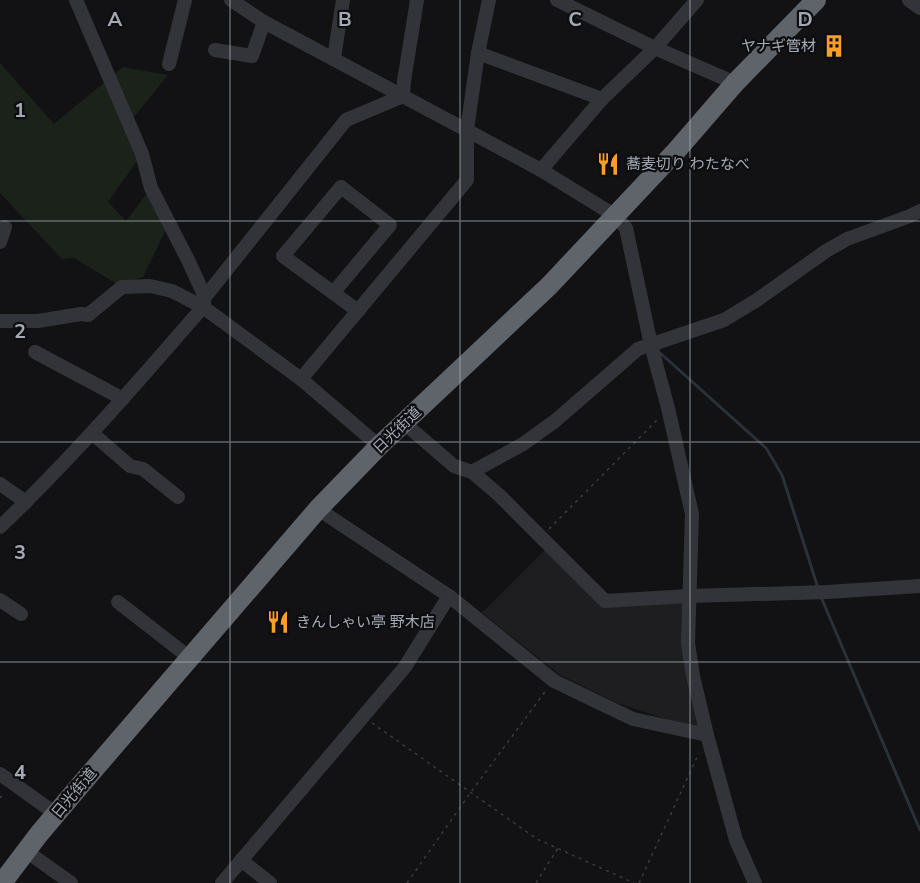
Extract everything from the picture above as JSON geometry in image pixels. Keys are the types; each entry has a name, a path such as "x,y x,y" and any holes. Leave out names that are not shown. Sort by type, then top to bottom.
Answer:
{"highway":[{"name":"日光街道","path":"2,883 56,814 318,509 379,446 549,286 677,150 735,83 816,0"}],"street":[{"path":"76,0 142,154 151,188 188,260 204,302"},
{"path":"168,64 185,0"},
{"path":"231,0 264,22 541,170 614,215 626,228 651,345 692,514 688,643 693,676 736,840 755,883"},
{"path":"334,58 343,0"},
{"path":"403,96 417,0"},
{"path":"301,379 467,180 467,130 478,53 489,0"},
{"path":"558,0 656,48 735,83"},
{"path":"541,170 602,99 656,48 697,0"},
{"path":"909,0 920,8"},
{"path":"215,50 252,56 264,22"},
{"path":"478,53 602,99"},
{"path":"0,527 123,399 204,302 346,120 403,96"},
{"path":"333,293 390,225 341,187 283,256 333,293 358,311"},
{"path":"472,472 523,444 555,421 638,349 724,320 758,300 847,238 920,211"},
{"path":"0,242 5,227"},
{"path":"0,321 39,321 81,314 88,315 122,287 150,286 172,291 204,302 301,379 379,446"},
{"path":"35,352 123,399"},
{"path":"398,430 454,466 472,472 499,495 605,601 920,586"},
{"path":"92,433 130,466 143,469 178,497"},
{"path":"0,484 26,502"},
{"path":"318,509 449,596 554,681 633,719 707,735"},
{"path":"222,883 405,667 449,596"},
{"path":"0,600 21,614"},
{"path":"118,602 190,658"},
{"path":"0,774 56,814"},
{"path":"26,851 71,883"},
{"path":"241,860 270,883"}],"path":[{"path":"541,537 668,408"},
{"path":"407,883 554,681"},
{"path":"362,716 537,838 634,883"},
{"path":"639,883 707,735"},
{"path":"536,883 558,848"}],"shaded area":[{"path":"0,63 54,124 123,67 168,75 129,123 142,154 108,202 126,221 151,188 169,223 143,277 117,284 74,258 62,259 0,193"},
{"path":"547,548 608,604 687,600 702,731 615,702 560,675 482,613"}],"waterway":[{"path":"659,352 766,448 782,475 818,588"},
{"path":"821,597 920,830"}],"place":[{"name":"ヤナギ管材","path":"834,46"},
{"name":"蕎麦切り わたなべ","path":"608,164"},
{"name":"きんしゃい亭 野木店","path":"278,622"}]}
